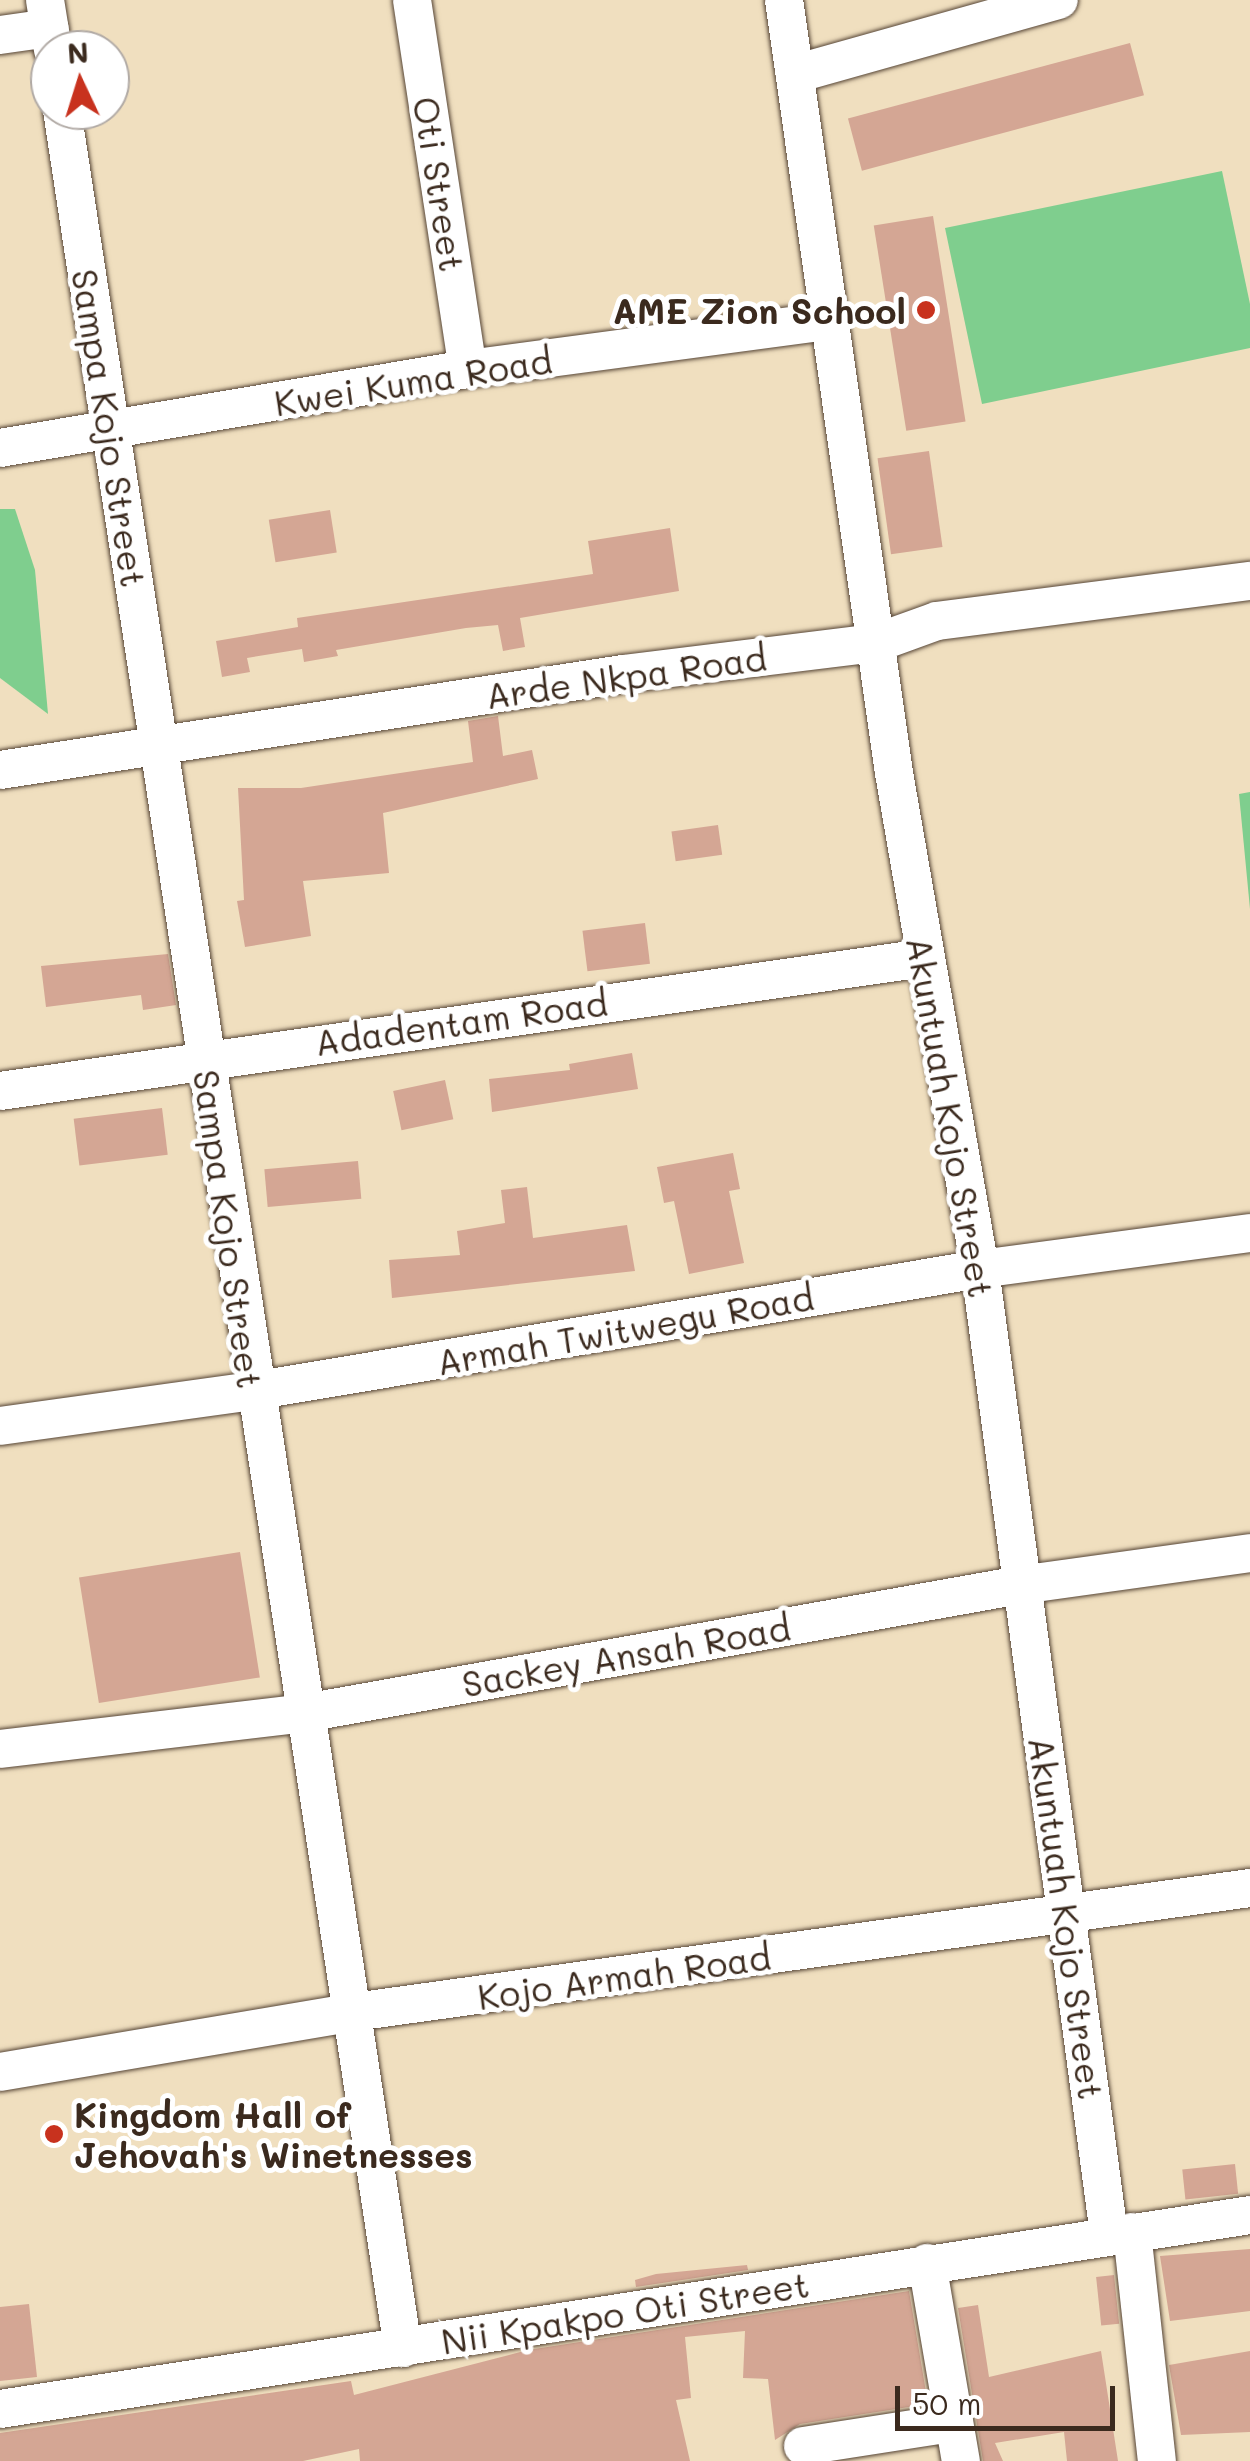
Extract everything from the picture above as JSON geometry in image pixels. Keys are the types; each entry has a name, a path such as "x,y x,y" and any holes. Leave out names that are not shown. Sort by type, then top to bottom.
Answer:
{"street":[{"name":"Oti Street","path":"412,0 468,368"},
{"name":"Akuntuah Kojo Street","path":"784,0 826,321 924,958 980,1269 1020,1585 1069,1918 1157,2461"},
{"path":"794,74 1060,0"},
{"path":"0,35 49,26"},
{"name":"Sampa Kojo Street","path":"65,130 253,1391 354,2012 403,2348"},
{"name":"Kwei Kuma Road","path":"0,448 468,368 826,321"},
{"name":"Arde Nkpa Road","path":"0,770 623,674 876,642 937,621 1250,580"},
{"name":"Adadentam Road","path":"0,1091 204,1058 924,958"},
{"name":"Armah Twitwegu Road","path":"0,1426 253,1391 980,1269 1250,1233"},
{"name":"Sackey Ansah Road","path":"0,1749 305,1712 1020,1585 1250,1553"},
{"name":"Kojo Armah Road","path":"0,2072 354,2012 1069,1918 1250,1888"},
{"name":"Nii Kpakpo Oti Street","path":"0,2409 1250,2215"},
{"path":"927,2263 952,2424 962,2461"},
{"path":"825,2450 952,2424"}],"green space":[{"path":"1222,171 1250,304 1250,348 982,404 945,228"},
{"path":"0,509 15,509 35,570 48,714 0,678"},
{"path":"1250,792 1250,909 1239,794"}],"building":[{"path":"1130,43 1144,95 862,171 848,119"},
{"path":"933,216 966,421 906,431 874,225"},
{"path":"929,451 942,547 891,554 878,458"},
{"path":"330,510 337,552 275,562 269,520"},
{"path":"670,528 679,591 520,618 525,647 503,651 498,625 466,628 336,650 338,656 304,662 302,649 247,658 250,672 222,677 216,641 298,627 297,618 593,574 588,541"},
{"path":"498,716 503,756 532,750 538,779 383,813 389,873 303,881 311,936 245,947 237,901 244,900 238,788 301,788 473,762 468,721"},
{"path":"718,825 722,855 676,861 671,832"},
{"path":"645,923 650,964 587,971 582,931"},
{"path":"168,954 176,1005 143,1010 141,995 46,1007 41,966"},
{"path":"632,1053 638,1089 492,1112 489,1079 570,1070 569,1064"},
{"path":"445,1080 453,1119 401,1130 393,1091"},
{"path":"162,1108 168,1155 79,1165 74,1119"},
{"path":"733,1153 740,1189 729,1191 744,1263 689,1274 674,1201 664,1203 657,1167"},
{"path":"358,1161 361,1199 268,1207 264,1169"},
{"path":"527,1187 533,1238 627,1225 635,1271 392,1298 389,1260 460,1255 457,1231 505,1223 501,1190"},
{"path":"240,1552 260,1677 99,1703 79,1577"},
{"path":"1235,2164 1238,2194 1185,2199 1182,2170"},
{"path":"1250,2249 1250,2311 1170,2321 1160,2256"},
{"path":"747,2265 748,2270 636,2287 635,2280 656,2274"},
{"path":"1114,2275 1119,2324 1101,2326 1096,2277"},
{"path":"909,2291 928,2404 800,2424 775,2440 768,2379 743,2378 745,2331 685,2337 691,2398 676,2400 690,2461 360,2461 359,2449 303,2461 0,2461 0,2433 351,2381 354,2395 528,2350"},
{"path":"29,2304 37,2377 0,2381 0,2307"},
{"path":"978,2305 989,2377 1101,2351 1118,2461 1067,2461 1064,2432 995,2443 1003,2461 983,2461 958,2308"},
{"path":"1250,2351 1250,2432 1181,2435 1169,2365"}],"place":[{"name":"AME Zion School","path":"926,310"},
{"name":"Kingdom Hall of Jehovah's Winetnesses","path":"54,2134"}]}
